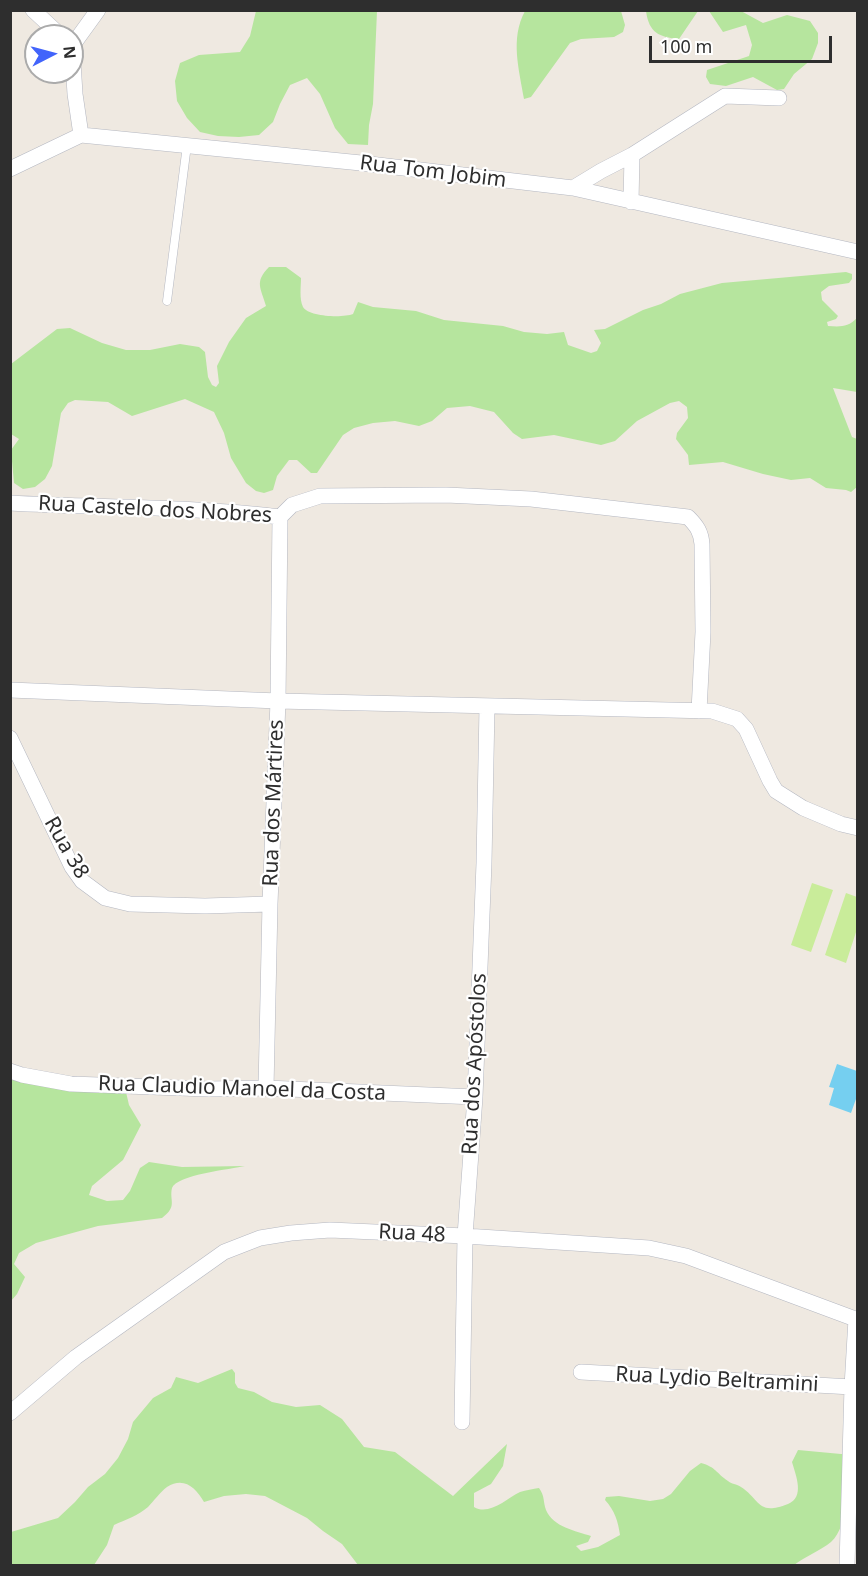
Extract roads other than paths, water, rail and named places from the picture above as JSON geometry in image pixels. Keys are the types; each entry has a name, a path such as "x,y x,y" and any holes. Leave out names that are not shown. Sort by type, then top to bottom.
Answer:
{"street":[{"path":"33,10 48,24"},
{"path":"10,169 81,135 75,94 72,46 98,10"},
{"path":"573,188 632,155 724,96 779,98"},
{"name":"Rua Tom Jobim","path":"81,135 361,163 573,188 858,252"},
{"path":"632,155 632,202"},
{"name":"Rua Castelo dos Nobres","path":"10,503 188,509 280,517 292,505 320,496 436,495 531,499 688,517 701,534 702,544 703,632 699,711"},
{"name":"Rua dos Mártires","path":"266,1088 278,701 280,517"},
{"path":"10,690 278,701 712,711 737,719 746,729 776,791 803,808 841,824 858,828"},
{"name":"Rua dos Apóstolos","path":"462,1422 465,1236 475,1097 487,707"},
{"name":"Rua 38","path":"10,738 72,867 82,881 105,898 129,904 205,906 270,904"},
{"name":"Rua Claudio Manoel da Costa","path":"10,1071 71,1084 208,1089 266,1088 475,1097"},
{"name":"Rua 48","path":"10,1413 76,1357 224,1252 260,1238 291,1233 330,1230 465,1236 664,1251 686,1256 857,1320"},
{"path":"847,1566 852,1387 857,1320"},
{"name":"Rua Lydio Beltramini","path":"581,1372 852,1387"}],"lane":[{"path":"167,301 187,146"}],"water":[{"path":"837,1064 857,1071 857,1099 851,1113 829,1105 834,1088 829,1087"}]}
